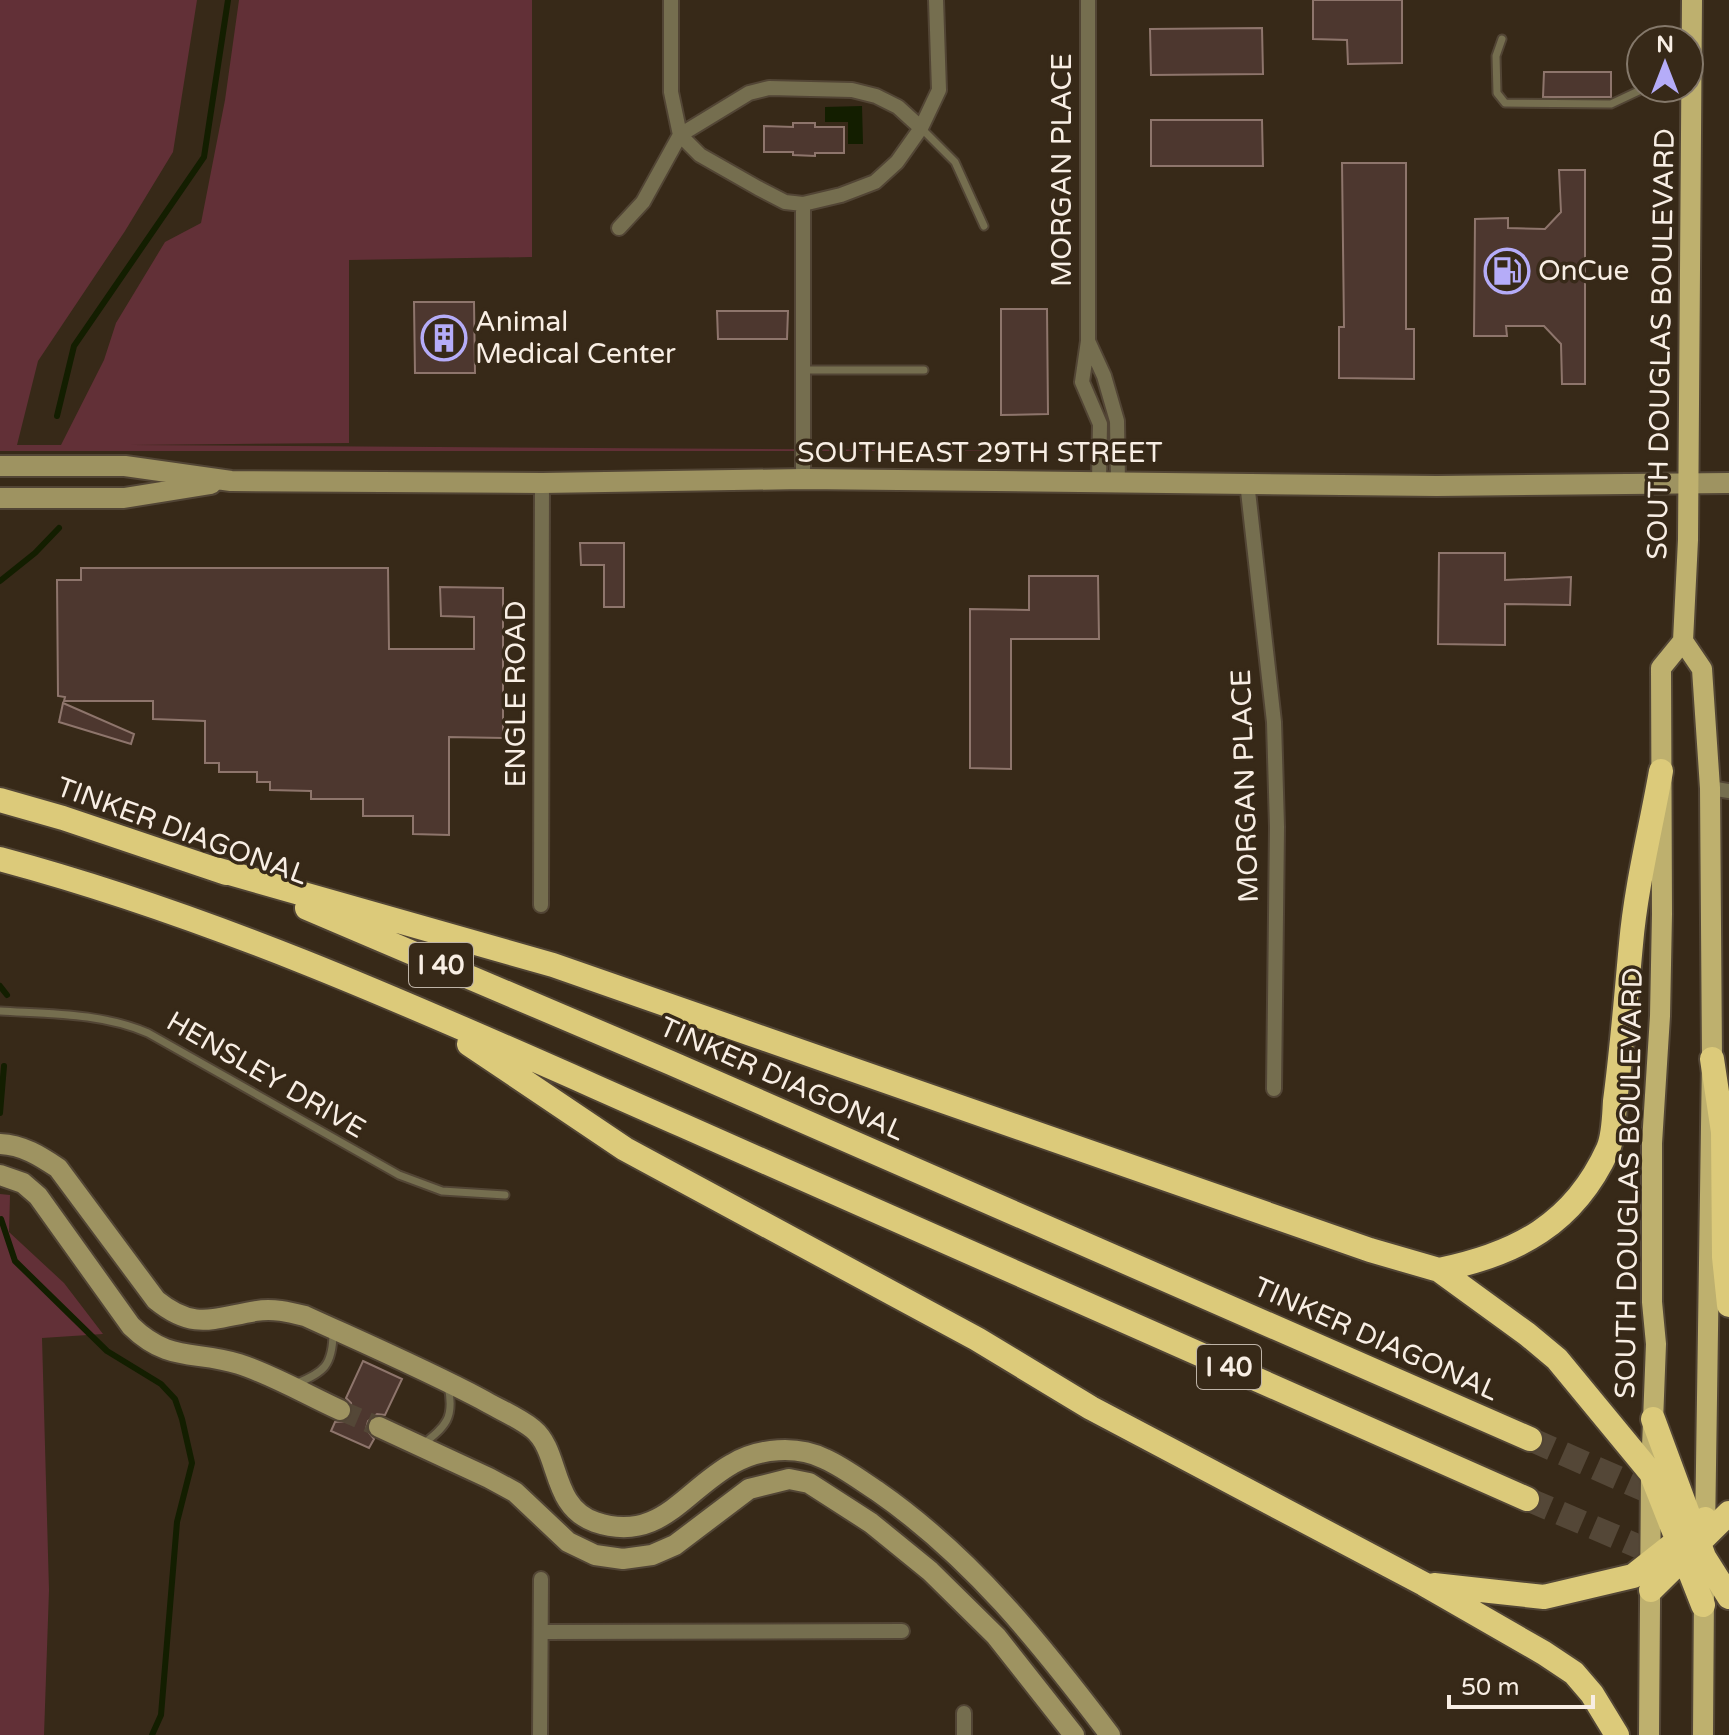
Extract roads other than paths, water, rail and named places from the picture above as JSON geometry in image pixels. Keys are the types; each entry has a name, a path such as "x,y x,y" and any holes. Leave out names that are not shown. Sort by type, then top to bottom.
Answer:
{"highway":[{"path":"1439,1270 1500,1255 1560,1219 1580,1197 1609,1146 1624,1040 1631,940 1661,771"},
{"name":"TINKER DIAGONAL","path":"0,800 212,868 671,1063 1530,1439"},
{"name":"I 40","path":"0,859 193,921 417,1009 1527,1499"},
{"path":"212,868 553,965 1370,1250 1439,1270 1500,1313 1557,1359 1651,1473 1729,1597"},
{"path":"417,1009 625,1149 977,1339 1091,1408 1424,1584 1544,1653 1574,1673 1592,1694 1617,1735"},
{"path":"1712,1059 1723,1132 1724,1257 1729,1305"},
{"path":"1653,1419 1694,1541 1703,1605"},
{"path":"1651,1590 1694,1541 1729,1513"},
{"path":"1424,1584 1544,1597 1633,1576 1651,1562 1694,1541"}],"main road":[{"name":"SOUTH DOUGLAS BOULEVARD","path":"1691,24 1692,0"},
{"name":"SOUTH DOUGLAS BOULEVARD","path":"1649,1735 1651,1473 1656,1344 1652,1302 1652,1143 1660,1016 1661,668 1683,641 1688,482 1690,104"},
{"name":"SOUTHEAST 29TH STREET","path":"0,466 125,466 231,481 542,483 803,479 1450,486 1729,483"},
{"name":"SOUTHEAST 29TH STREET","path":"0,498 124,498 231,481"},
{"path":"1683,641 1702,669 1720,790 1694,1541"},
{"path":"0,1144 14,1145 58,1168 156,1300 172,1313 191,1320 216,1321 258,1310 283,1310 305,1316 447,1381 537,1432 569,1504 591,1521 615,1527 636,1527 657,1521 732,1464 760,1452 788,1450 823,1457 902,1508 994,1590 1110,1735"},
{"path":"0,1175 23,1183 38,1196 131,1326 145,1340 163,1350 182,1355 238,1363 340,1410"},
{"path":"379,1427 515,1492 568,1542 595,1555 623,1559 652,1555 675,1545 749,1489 789,1479 809,1483 871,1523 930,1571 996,1636 1074,1735"},
{"path":"1703,1605 1703,1735"}],"street":[{"path":"671,0 671,92 680,135 700,155 758,188 785,202 803,204 841,195 875,182 897,162 921,128 939,90 936,0"},
{"name":"MORGAN PLACE","path":"1088,0 1088,341 1082,382 1100,424 1109,482"},
{"path":"619,228 643,202 680,135 749,93 769,88 852,90 876,96 898,107 921,128"},
{"path":"803,204 803,479"},
{"name":"MORGAN PLACE","path":"1088,341 1104,376 1117,421 1109,482"},
{"name":"MORGAN PLACE","path":"1247,482 1274,722 1277,827 1274,1089"},
{"name":"ENGLE ROAD","path":"541,905 542,483"},
{"path":"540,1735 541,1579"},
{"path":"541,1632 902,1631"},
{"path":"964,1713 964,1735"}],"lane":[{"path":"1502,39 1496,56 1497,93 1505,103 1611,104 1625,97"},
{"path":"921,128 955,162 984,226"},
{"path":"803,370 924,370"},
{"name":"HENSLEY DRIVE","path":"0,1011 59,1014 129,1025 399,1175 442,1191 505,1195"},
{"path":"289,1387 323,1370 332,1353 333,1329"},
{"path":"420,1446 446,1424 451,1401 447,1381"}],"waterway":[{"path":"57,416 74,346 204,157 228,0"},
{"path":"0,581 35,553 59,528"},
{"path":"0,986 7,995"},
{"path":"0,1113 4,1066"},
{"path":"1,1219 15,1261 107,1351 161,1384 175,1399 182,1419 192,1463 177,1522 161,1715 152,1735"}],"tunnel":[{"path":"340,1410 379,1427"},
{"path":"1530,1439 1668,1500"},
{"path":"1527,1499 1668,1559"}],"place":[{"name":"OnCue","path":"1507,271"},
{"name":"Animal Medical Center","path":"444,338"}]}
